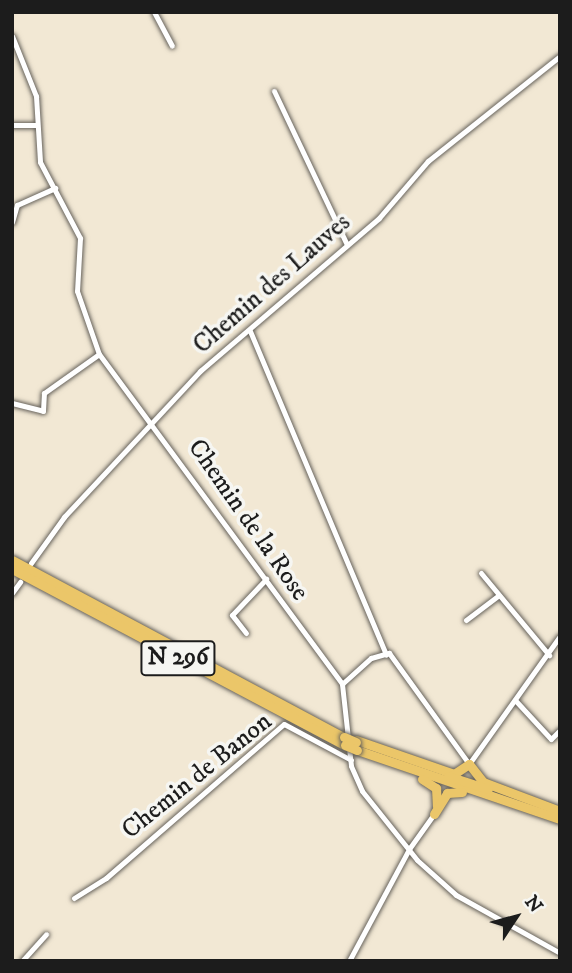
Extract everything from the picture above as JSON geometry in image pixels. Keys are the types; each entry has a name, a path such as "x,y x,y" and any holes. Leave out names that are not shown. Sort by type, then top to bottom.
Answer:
{"highway":[{"name":"N 296","path":"12,560 344,739"},
{"name":"N 296","path":"12,569 344,739 560,811"},
{"name":"N 296","path":"356,744 374,758 560,820"},
{"path":"356,744 450,773 469,764 483,782 560,811"},
{"path":"374,758 433,785 439,799 434,814"},
{"path":"434,814 453,790 560,820"}],"street":[{"path":"154,12 172,46"},
{"name":"Chemin de la Rose","path":"12,36 36,96 40,162 80,238 77,291 99,355 153,421 342,684 355,780 409,849 483,915 530,931 560,953"},
{"name":"Chemin des Lauves","path":"31,563 153,421 347,245 428,161 560,56"},
{"path":"274,91 347,245"},
{"path":"12,125 36,125"},
{"path":"12,222 17,205 55,188"},
{"path":"250,331 383,641 384,654 400,667 434,723 469,764 560,636"},
{"path":"12,403 43,411 44,393 99,355"},
{"path":"481,573 549,655"},
{"path":"246,633 232,615 266,579"},
{"path":"12,593 20,582"},
{"path":"466,620 499,595"},
{"path":"342,684 362,666 384,654"},
{"path":"515,700 551,739 560,730"},
{"name":"Chemin de Banon","path":"75,898 106,878 284,724 351,760"},
{"path":"349,961 409,849 434,814"},
{"path":"22,961 46,934"}]}
